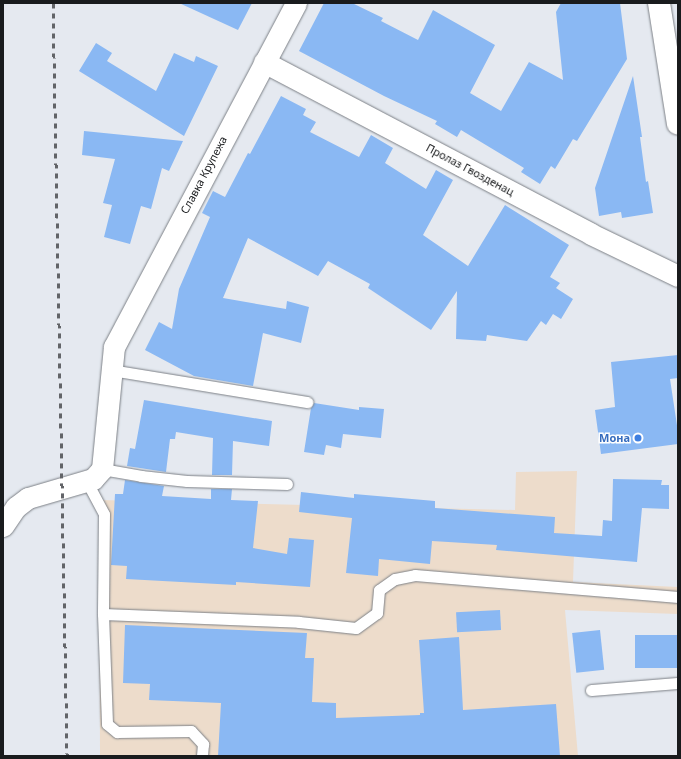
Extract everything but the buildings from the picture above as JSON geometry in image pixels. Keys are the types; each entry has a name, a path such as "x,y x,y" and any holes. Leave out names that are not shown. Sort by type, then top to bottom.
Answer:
{"street":[{"name":"Славка Крупежа","path":"111,370 114,347 296,3"},
{"path":"659,3 678,124"},
{"name":"Пролаз Гвозденац","path":"264,62 591,234 678,276"},
{"path":"3,526 16,507 28,498 94,475 111,370"}],"lane":[{"path":"111,370 306,402"},
{"path":"202,756 202,744 191,731 117,732 106,724 103,614 104,514 94,475 141,476 187,481 287,484"},
{"path":"103,614 299,622 356,628 377,613 380,590 394,579 415,575 678,597"},
{"path":"591,690 678,683"}],"shaded area":[{"path":"577,471 573,582 678,587 678,614 565,610 578,756 100,756 99,500 515,510 516,472"}],"railway":[{"path":"53,3 67,756"}],"place":[{"name":"Мона","path":"638,438"}]}
